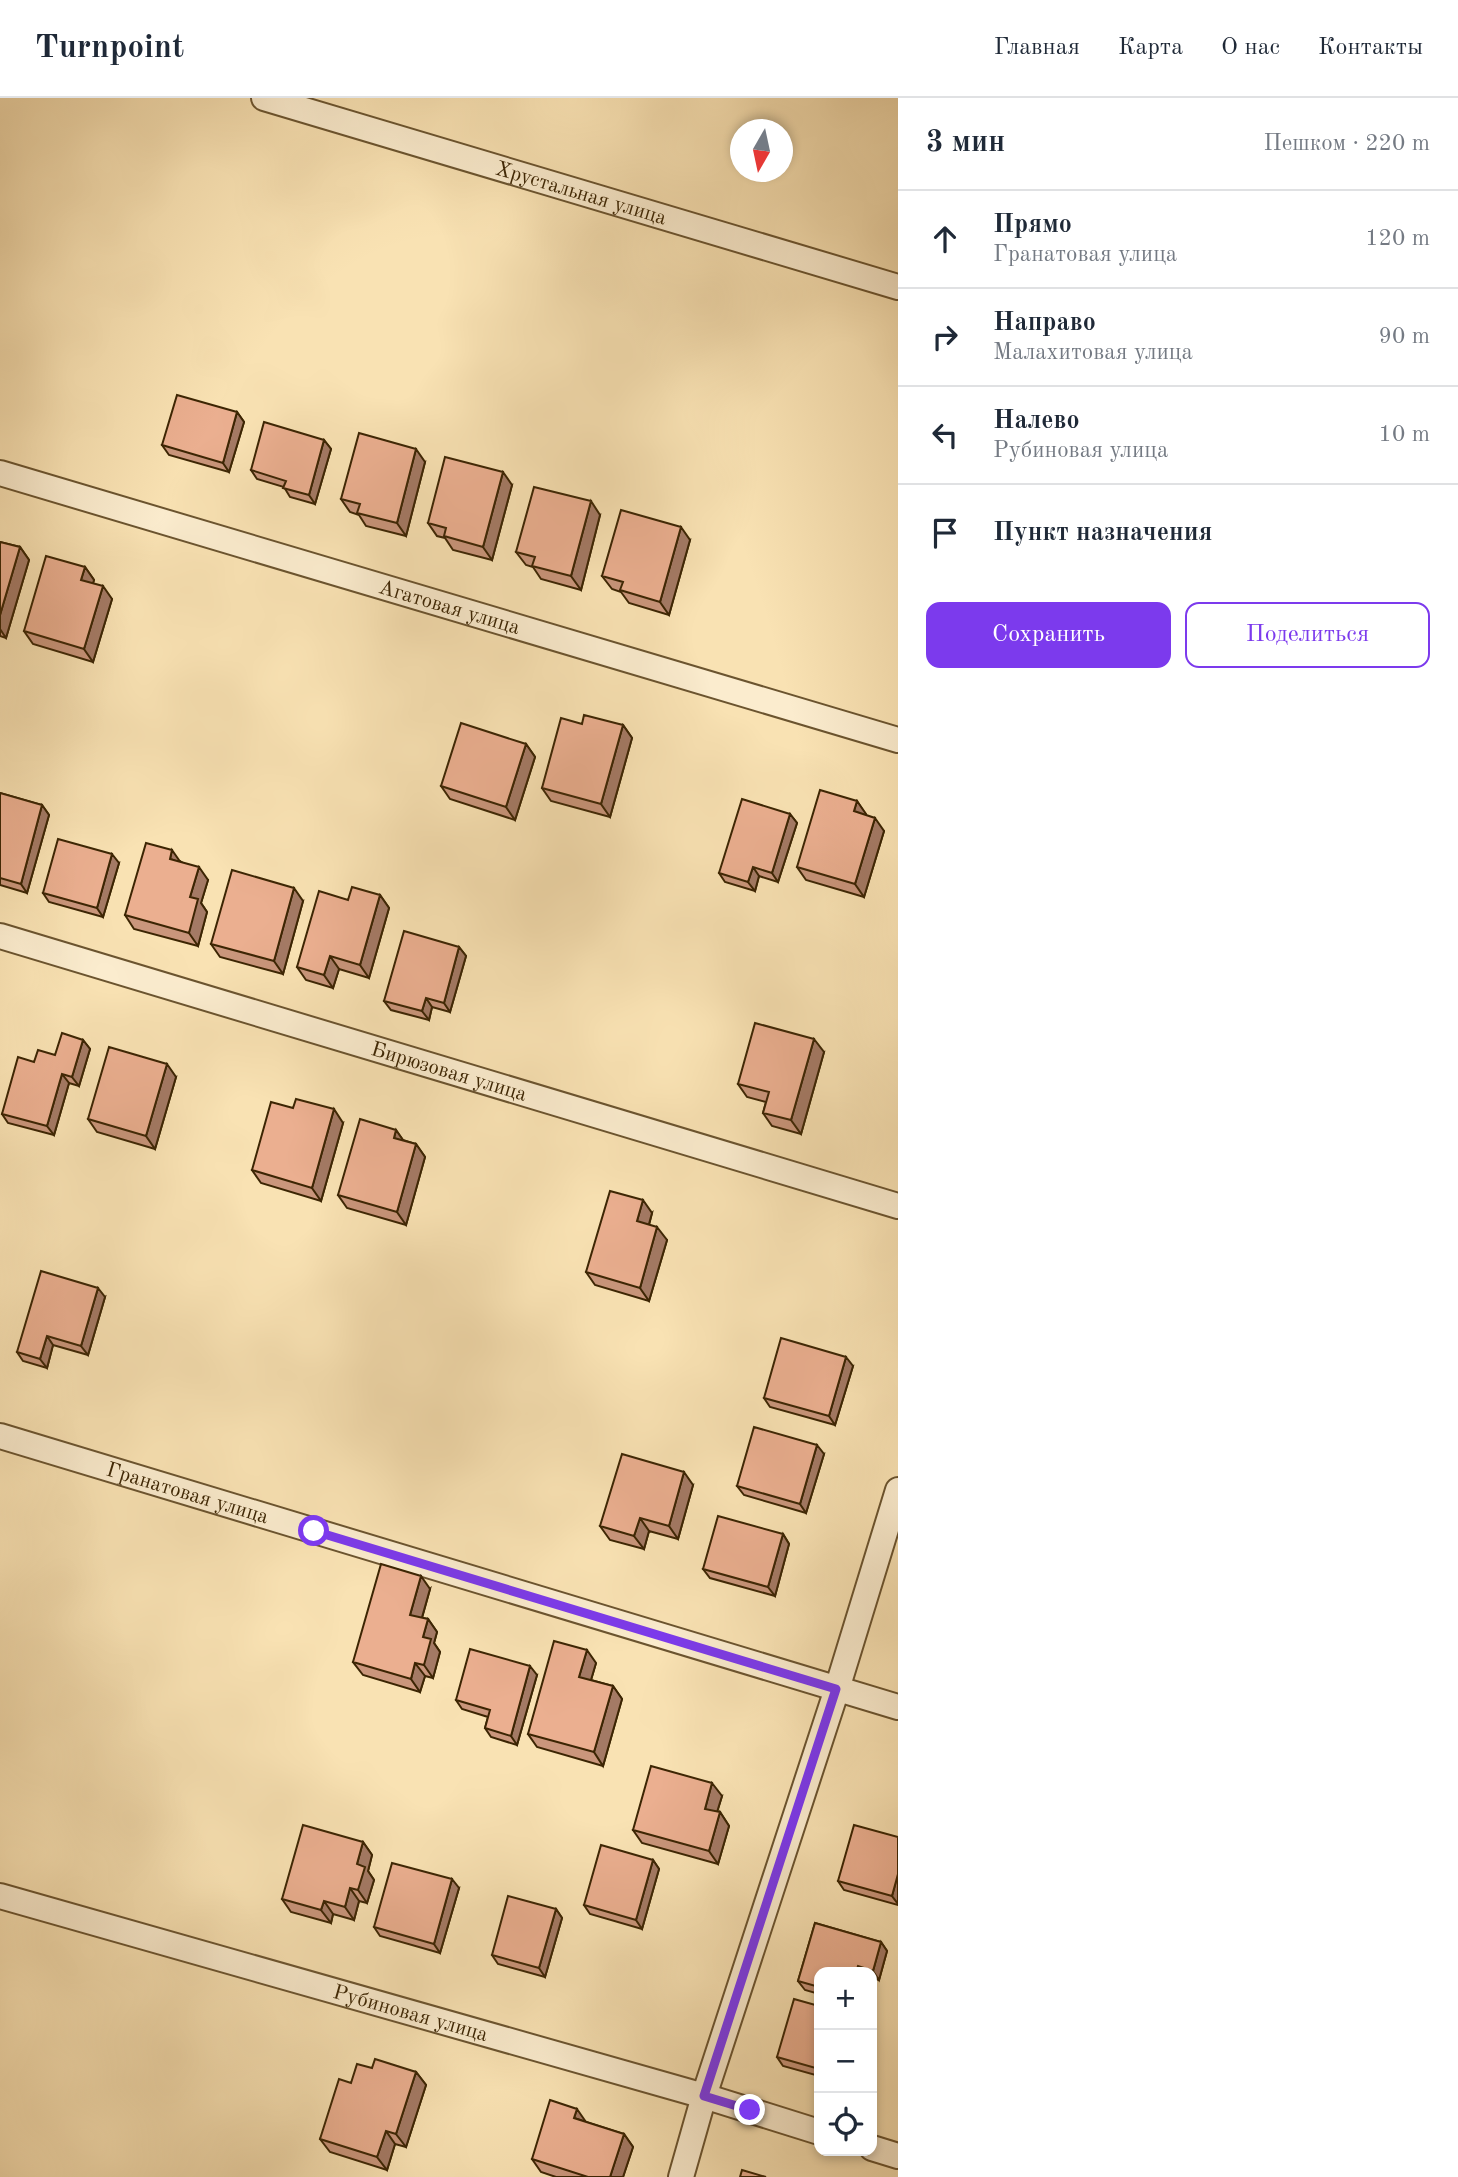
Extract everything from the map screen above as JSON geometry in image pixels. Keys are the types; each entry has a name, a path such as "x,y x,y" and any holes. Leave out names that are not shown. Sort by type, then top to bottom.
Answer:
{"street":[{"name":"Хрустальная улица","path":"264,98 898,287"},
{"name":"Агатовая улица","path":"0,472 898,740"},
{"name":"Бирюзовая улица","path":"0,936 898,1206"},
{"name":"Гранатовая улица","path":"0,1436 898,1707"},
{"path":"681,2177 704,2096 898,1490"},
{"name":"Рубиновая улица","path":"0,1896 704,2096 814,2130"},
{"path":"877,2150 898,2156"}],"building":[{"path":"177,395 237,412 223,463 162,445"},
{"path":"264,422 324,440 309,495 283,488 286,481 251,470"},
{"path":"359,433 416,449 397,523 357,513 360,504 341,499"},
{"path":"445,457 503,472 483,547 444,536 446,528 428,523"},
{"path":"534,487 591,501 571,576 532,566 535,557 516,552"},
{"path":"621,510 681,527 660,602 620,590 623,582 602,576"},
{"path":"0,542 20,547 0,615"},
{"path":"46,556 85,567 81,580 103,586 84,649 24,631"},
{"path":"584,715 623,725 601,804 542,788 561,718 582,724"},
{"path":"461,723 526,744 506,807 441,786"},
{"path":"820,790 857,801 854,811 875,818 855,884 797,867"},
{"path":"0,793 42,805 21,884 0,878"},
{"path":"742,799 790,814 772,873 753,867 748,882 719,873"},
{"path":"58,839 112,854 97,908 43,893"},
{"path":"146,843 172,850 170,859 199,867 190,897 198,899 189,933 125,915"},
{"path":"232,870 294,888 274,961 211,944"},
{"path":"352,887 380,895 360,965 330,956 324,975 297,967 319,891 348,900"},
{"path":"404,931 459,947 444,1003 426,998 422,1011 384,1001"},
{"path":"755,1023 814,1039 791,1120 763,1113 769,1092 738,1084"},
{"path":"62,1033 83,1040 72,1077 62,1074 47,1126 2,1114 18,1057 34,1062 38,1050 55,1055"},
{"path":"109,1047 167,1064 146,1136 88,1119"},
{"path":"296,1099 334,1109 312,1188 252,1170 271,1102 293,1108"},
{"path":"360,1119 396,1130 394,1138 416,1144 397,1212 338,1195"},
{"path":"610,1191 643,1200 637,1221 657,1227 640,1288 586,1272"},
{"path":"41,1271 98,1288 81,1346 47,1336 40,1359 17,1352"},
{"path":"781,1338 846,1357 829,1416 764,1398"},
{"path":"754,1427 817,1445 800,1504 737,1486"},
{"path":"622,1454 684,1472 669,1526 640,1518 634,1536 600,1526"},
{"path":"718,1516 783,1534 768,1587 703,1569"},
{"path":"381,1564 421,1576 410,1615 428,1619 423,1637 431,1639 424,1665 415,1663 411,1679 353,1662"},
{"path":"554,1641 587,1650 579,1677 613,1686 594,1752 528,1734"},
{"path":"470,1649 530,1666 511,1736 485,1728 490,1710 456,1700"},
{"path":"651,1766 712,1783 705,1809 720,1812 709,1851 633,1830"},
{"path":"303,1825 363,1842 357,1864 365,1867 358,1890 350,1888 345,1907 324,1901 321,1910 282,1899"},
{"path":"854,1825 898,1837 898,1874 892,1896 838,1881"},
{"path":"601,1845 653,1860 636,1920 584,1905"},
{"path":"392,1863 452,1879 434,1944 374,1927"},
{"path":"508,1896 556,1909 539,1968 492,1955"},
{"path":"815,1923 881,1942 874,1967 814,1967 814,1986 798,1981"},
{"path":"794,1999 814,2005 814,2068 777,2057"},
{"path":"375,2059 416,2072 396,2134 386,2131 377,2157 320,2139 339,2079 351,2083 357,2064 372,2068"},
{"path":"550,2100 577,2109 574,2118 624,2134 610,2177 588,2177 532,2159"},
{"path":"742,2170 766,2177 740,2177"}],"route":[{"path":"314,1531 836,1689 704,2096 750,2110"}]}
